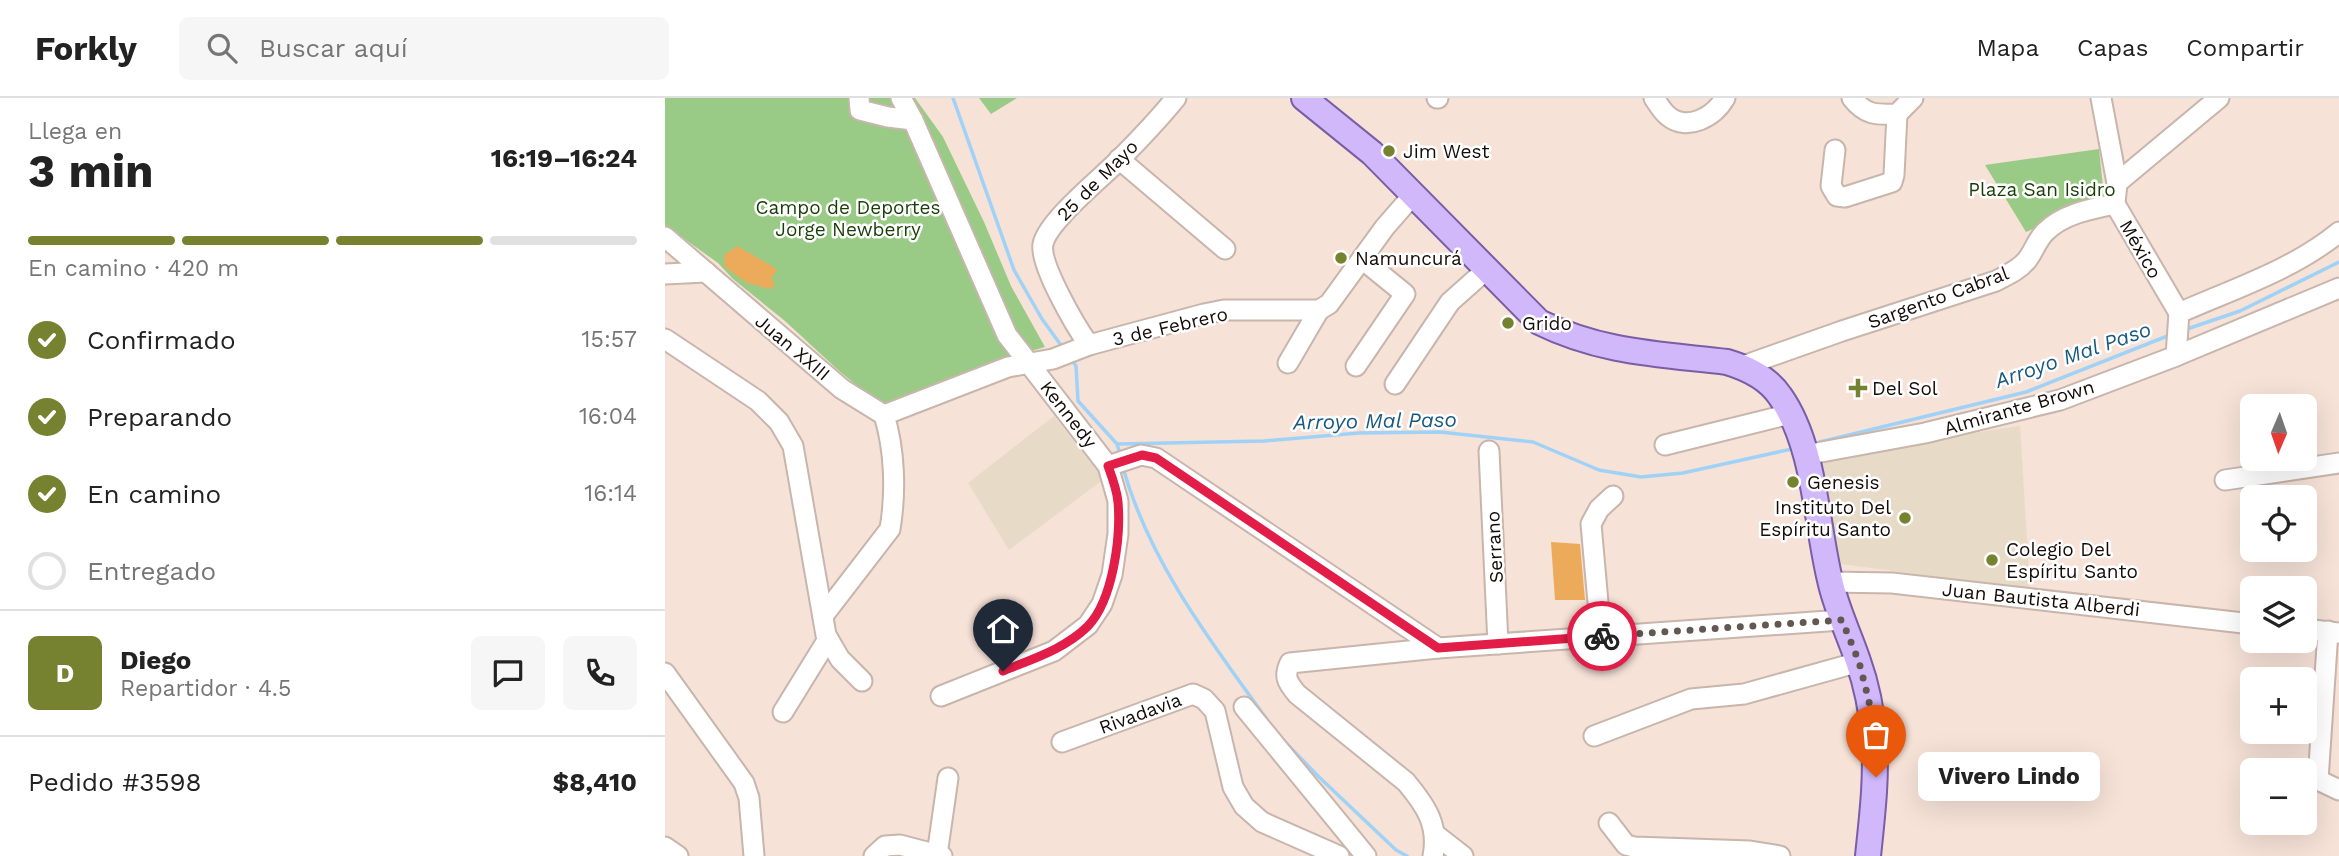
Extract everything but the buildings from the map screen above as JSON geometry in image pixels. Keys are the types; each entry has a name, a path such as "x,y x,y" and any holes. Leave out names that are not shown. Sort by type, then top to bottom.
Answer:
{"main road":[{"path":"1304,98 1372,153 1539,322 1566,335 1618,350 1743,366 1767,382 1780,395 1805,455 1830,582 1859,662 1869,701 1876,777 1868,856"}],"street":[{"path":"859,98 860,110 913,120"},
{"name":"Kennedy","path":"901,98 1007,335 1114,464"},
{"name":"25 de Mayo","path":"1084,347 1047,266 1042,245 1051,227 1176,98"},
{"path":"1654,98 1665,115 1674,121 1691,124 1705,119 1725,98"},
{"path":"1852,98 1867,113 1878,115 1896,114 1913,98"},
{"name":"México","path":"2101,98 2117,183 2115,204 2151,270 2178,334"},
{"path":"2117,183 2219,98"},
{"path":"1835,150 1831,186 1837,196 1845,197 1892,182 1896,114"},
{"path":"1119,159 1225,249"},
{"path":"1288,363 1319,310 1329,304 1385,227 1413,195"},
{"name":"Sargento Cabral","path":"1743,366 1996,281 2015,271 2027,259 2042,234 2058,221 2115,204"},
{"name":"Almirante Brown","path":"1805,455 1925,433 2060,400 2178,334 2325,244 2339,232"},
{"name":"Juan XXIII","path":"665,237 842,389 884,415"},
{"path":"1356,366 1405,294 1362,258"},
{"path":"1395,384 1450,302 1486,271"},
{"path":"665,274 706,272"},
{"path":"2178,334 2339,288"},
{"name":"3 de Febrero","path":"884,415 1008,367 1053,359 1084,347 1224,310 1319,310"},
{"path":"665,339 758,401 779,422 793,446 828,639 840,659 862,681"},
{"path":"1665,445 1790,414"},
{"path":"823,616 890,529 893,511 890,436 884,415"},
{"name":"Serrano","path":"1489,451 1499,644"},
{"path":"941,696 1053,651 1089,625 1101,604 1112,575 1118,534 1114,464 1142,455 1156,458 1438,648"},
{"path":"2225,480 2339,463"},
{"path":"1601,636 1591,524 1599,509 1613,496"},
{"name":"Juan Bautista Alberdi","path":"1830,582 1892,583 2240,623"},
{"path":"1463,856 1434,847 1426,809 1406,782 1297,694 1287,683 1286,672 1290,663 1438,648 1842,620"},
{"path":"2334,632 2318,780 2339,790"},
{"path":"783,712 828,639"},
{"path":"1594,736 1691,699 1744,694 1859,662"},
{"path":"665,673 744,783 749,798 754,856"},
{"name":"Rivadavia","path":"1062,742 1193,694 1204,699 1215,711 1233,787 1244,806 1262,822 1339,856"},
{"path":"1244,707 1366,856"},
{"path":"874,856 885,846 900,845 939,855 948,778"},
{"path":"1609,823 1630,852 1751,851 1780,856"},
{"path":"665,847 678,856"}],"shaded area":[{"path":"1054,416 1104,479 1009,550 968,483"},
{"path":"2020,426 2030,589 1841,564 1815,456"}],"green space":[{"name":"Campo de Deportes Jorge Newberry","path":"665,98 915,98 943,137 1011,286 1045,347 1013,356 883,407 733,279 718,263 665,225"},
{"path":"979,98 1017,98 991,114"},
{"name":"Plaza San Isidro","path":"2099,149 2104,197 2026,232 1985,165"}],"waterway":[{"path":"953,98 1014,270 1042,319 1063,348"},
{"name":"Arroyo Mal Paso","path":"2184,330 2240,311 2339,262"},
{"name":"Arroyo Mal Paso","path":"1820,442 2026,392 2170,335"},
{"path":"1072,360 1076,366 1078,401 1117,444 1120,454"},
{"name":"Arroyo Mal Paso","path":"1118,444 1264,441 1359,433 1440,432 1533,442 1599,470 1641,477 1683,473 1792,449"},
{"path":"1123,468 1149,536 1166,569 1204,631 1268,721"},
{"path":"1281,738 1396,850 1407,856"}],"way so far":[{"path":"1602,636 1842,620 1859,662 1869,701 1876,777"}],"place":[{"name":"Jim West","path":"1389,151"},
{"name":"Namuncurá","path":"1341,258"},
{"name":"Grido","path":"1508,323"},
{"name":"Del Sol","path":"1858,388"},
{"name":"Genesis","path":"1793,482"},
{"name":"Instituto Del Espíritu Santo","path":"1905,518"},
{"name":"Colegio Del Espíritu Santo","path":"1992,560"},
{"name":"Vivero Lindo","path":"1876,777"}],"route":[{"path":"1003,671 1053,651 1089,625 1101,604 1112,575 1118,534 1118,501 1108,466 1142,455 1156,458 1438,648 1602,636"}]}
